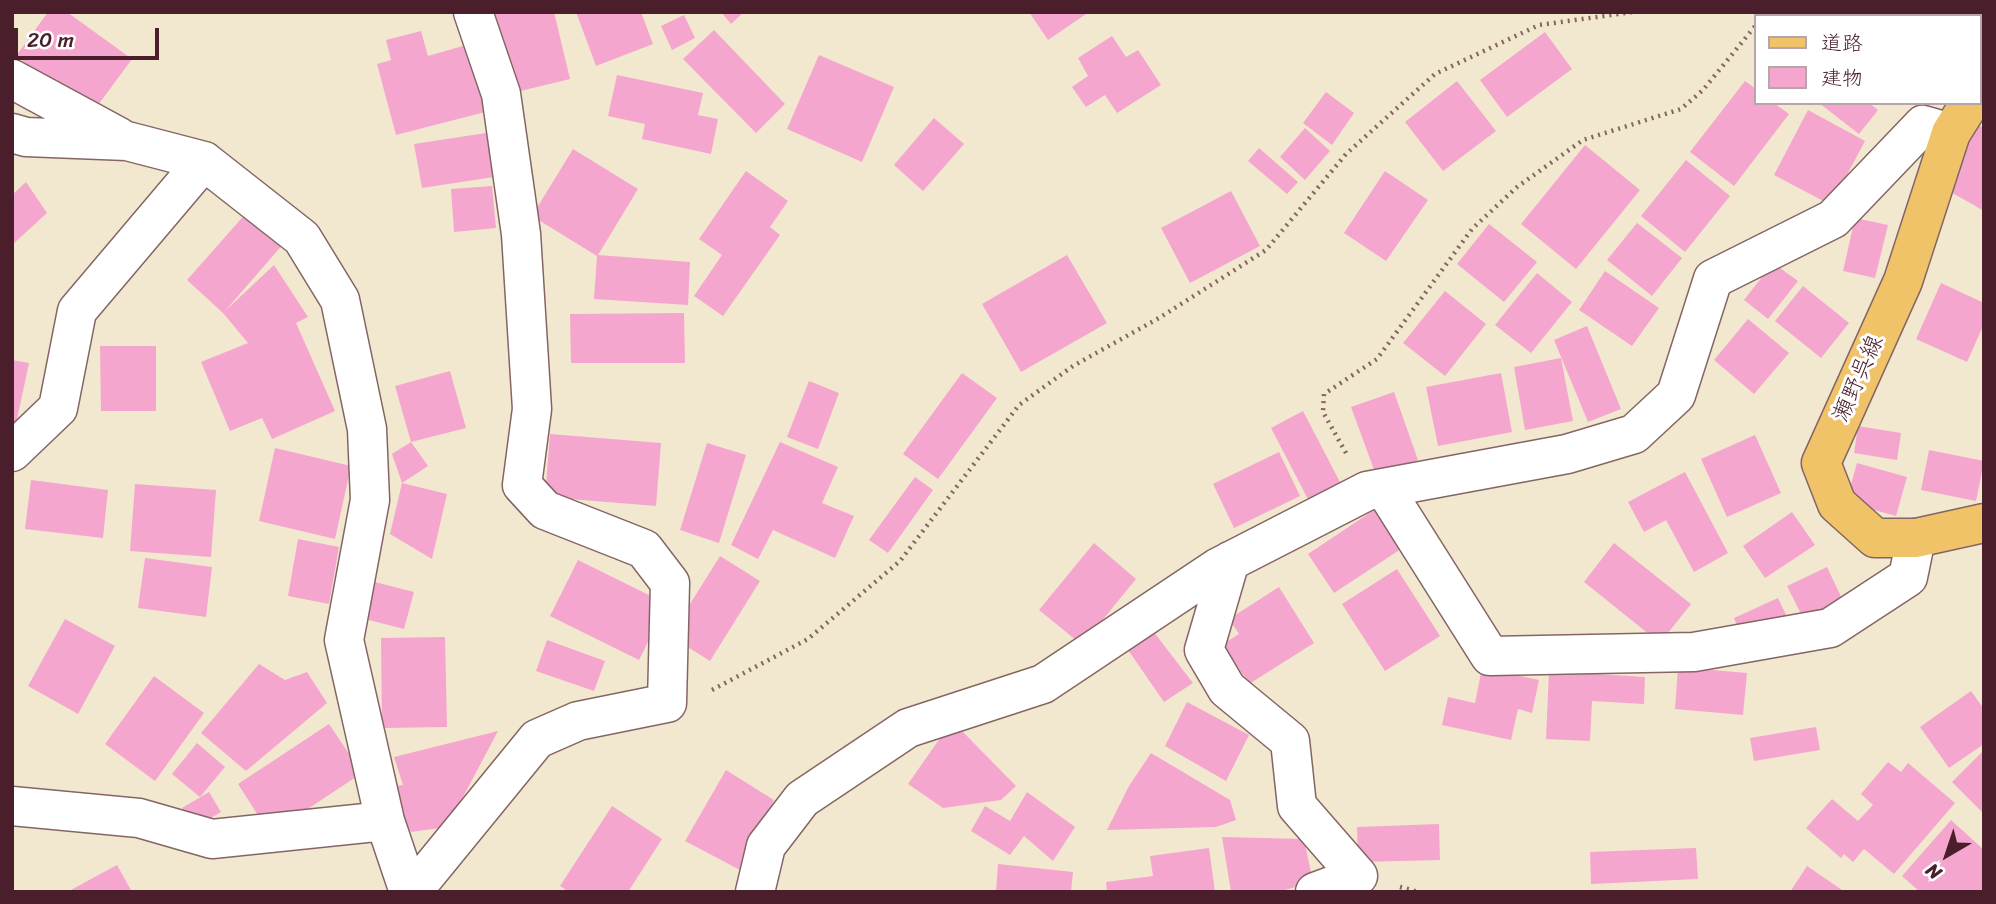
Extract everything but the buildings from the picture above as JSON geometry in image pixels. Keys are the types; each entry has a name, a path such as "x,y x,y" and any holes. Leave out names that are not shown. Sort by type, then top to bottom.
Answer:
{"main road":[{"name":"瀬野呉線","path":"1961,118 1903,281 1821,463 1837,504 1875,538 1916,538 1984,523"}],"street":[{"path":"411,892 537,738 578,721 667,703 670,583 644,550 544,510 522,485 532,409 521,234 501,94 473,12"},
{"path":"12,79 127,141"},
{"path":"754,892 766,846 802,799 908,728 1043,684 1230,561 1375,489 1567,454 1634,434 1676,395 1713,279 1833,219 1923,125 1961,118"},
{"path":"12,133 26,137 127,141 204,161 302,238 340,300 367,429 370,500 344,640 385,821 411,892"},
{"path":"12,452 58,408 77,311 204,161"},
{"path":"1375,489 1490,656 1694,652 1830,628 1908,577 1916,538"},
{"path":"1230,561 1204,650 1227,689 1290,741 1297,806 1358,876 1315,892"},
{"path":"12,806 139,818 212,839 385,821"}],"path":[{"path":"667,703 718,689 808,639 900,561 1019,405 1073,366 1159,318 1266,250 1346,154 1435,74 1539,25 1633,12"},
{"path":"1375,489 1323,412 1324,394 1377,359 1472,229 1517,187 1583,140 1681,109 1703,90 1755,25"}]}
